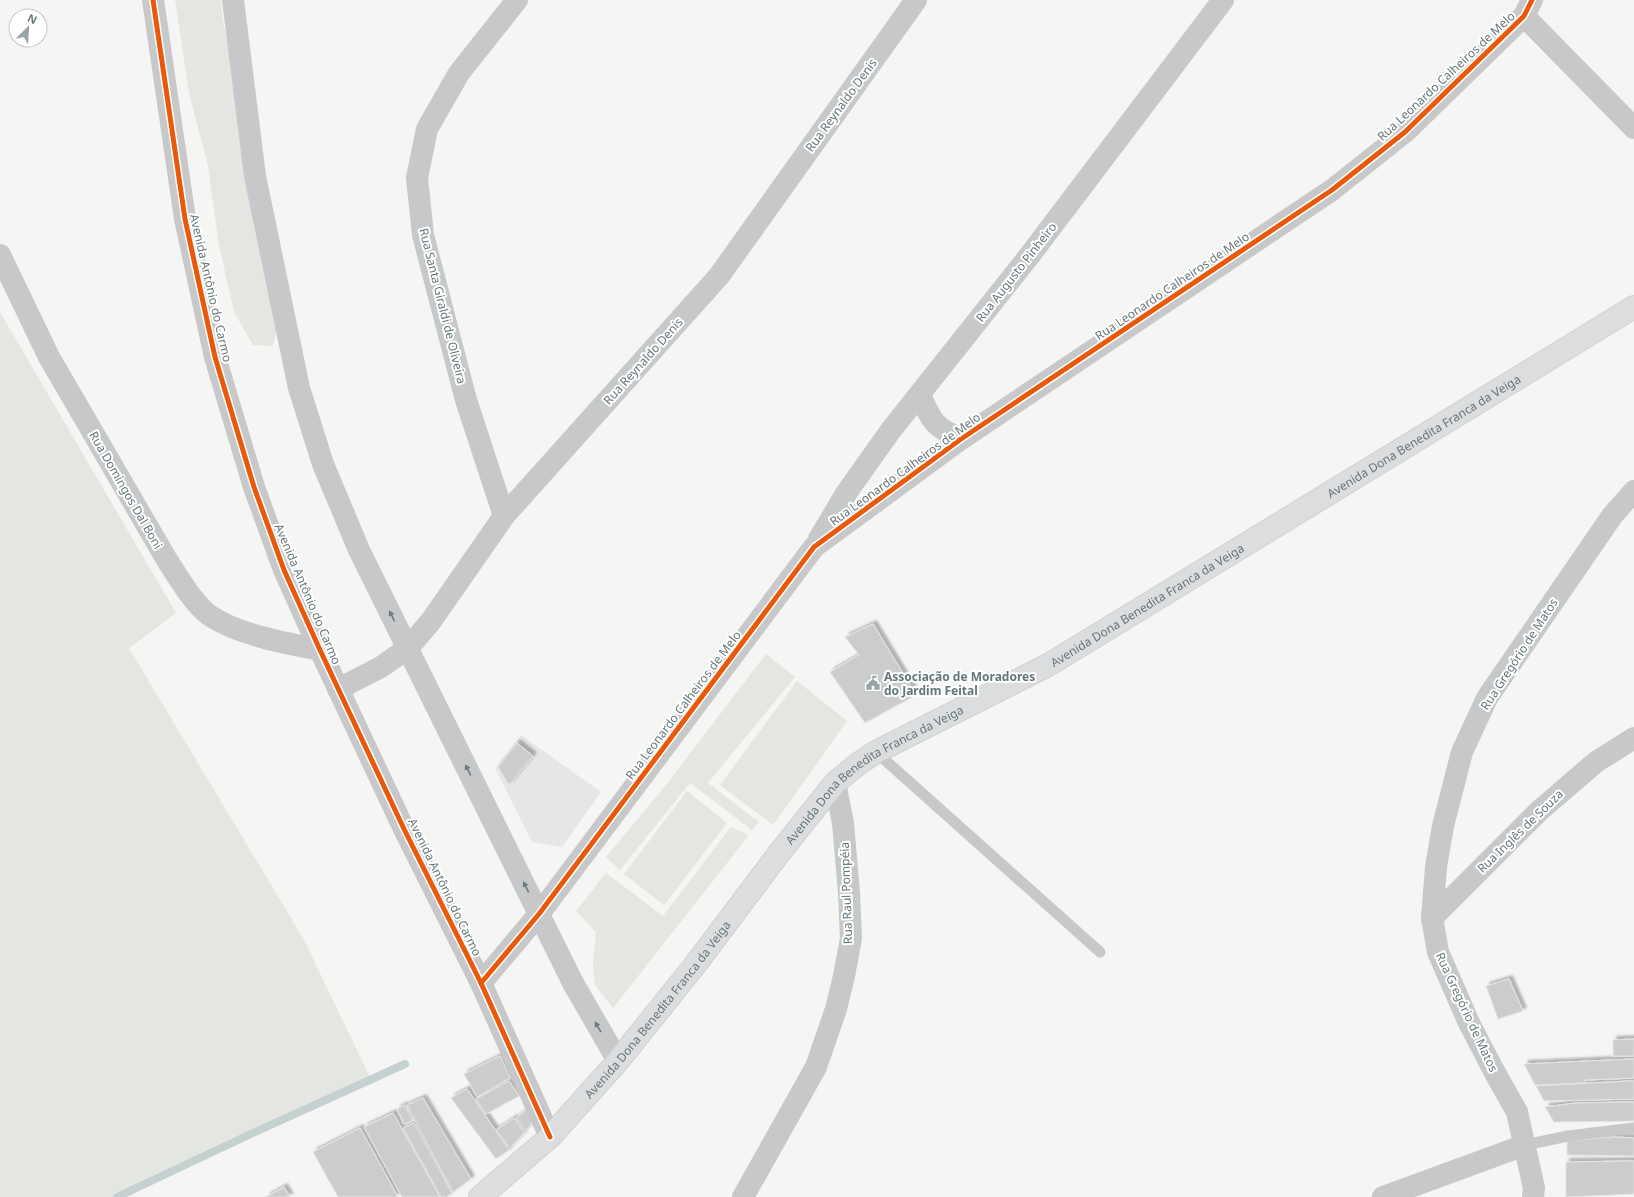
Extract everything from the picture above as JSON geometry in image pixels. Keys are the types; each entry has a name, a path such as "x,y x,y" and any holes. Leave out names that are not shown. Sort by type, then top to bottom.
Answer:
{"main road":[{"name":"Avenida Dona Benedita Franca da Veiga","path":"480,1197 550,1137 618,1061 695,965 780,852 835,783 858,764 876,752 1050,664 1634,307"}],"street":[{"name":"Avenida Antônio do Carmo","path":"153,0 185,219 215,357 254,487 284,570 320,650 408,836 481,983 550,1137"},
{"path":"233,0 255,176 299,388 326,471 359,550 573,984 618,1061"},
{"name":"Rua Reynaldo Denis","path":"338,689 381,667 408,648 431,621 504,516 719,276 916,0"},
{"name":"Rua Augusto Pinheiro","path":"814,547 847,492 891,430 1030,255 1223,0"},
{"name":"Rua Santa Giraldi de Oliveira","path":"504,516 466,400 424,235 417,178 427,129 459,73 508,4"},
{"path":"1528,8 1634,128"},
{"name":"Rua Leonardo Calheiros de Melo","path":"481,983 539,914 814,547 961,439 1332,190 1405,132 1528,8"},
{"name":"Rua Domingos Dal Boni","path":"0,255 49,357 163,553 188,592 209,615 234,628 273,640 320,650"},
{"name":"Rua Leonardo Calheiros de Melo","path":"920,395 932,422 945,432 961,439"},
{"name":"Rua Gregório de Matos","path":"1533,1197 1534,1188 1517,1112 1469,1023 1438,952 1432,918 1436,867 1443,826 1462,752 1487,698 1612,516 1634,491"},
{"name":"Rua Inglês de Souza","path":"1432,918 1538,812 1596,762 1634,738"},
{"name":"Rua Raul Pompéia","path":"743,1197 816,1067 836,1009 844,976 850,938 849,894 843,823 835,783"},
{"path":"1383,1197 1525,1145"}],"lane":[{"path":"876,752 1100,952"},
{"path":"1525,1145 1568,1136 1634,1128"}],"shaded area":[{"path":"175,0 221,0 223,21 239,92 282,311 273,346 253,345 234,312 219,245 208,166 189,93"},
{"path":"0,312 176,613 129,648 303,938 370,1077 117,1197 0,1197"},
{"path":"766,654 795,677 708,783 759,822 752,830 690,783 620,870 606,857 666,785"},
{"path":"797,681 847,721 773,825 720,785"},
{"path":"521,735 601,792 562,847 532,842 495,768"},
{"path":"687,791 727,823 664,905 624,874"},
{"path":"731,827 749,835 613,1008 595,985 593,963 596,932 576,911 606,873 663,916"}],"building":[{"name":"Associação de Moradores do Jardim Feital","path":"873,624 916,695 865,723 830,672 859,655 845,637"},
{"path":"517,743 533,756 509,785 498,767"},
{"path":"1509,979 1523,1011 1498,1019 1486,986"},
{"path":"1634,1039 1634,1056 1613,1056 1613,1040"},
{"path":"500,1056 510,1078 477,1097 464,1074"},
{"path":"1634,1059 1634,1078 1585,1080 1585,1083 1535,1085 1524,1064"},
{"path":"509,1081 519,1096 486,1114 476,1099"},
{"path":"1634,1081 1634,1099 1544,1101 1536,1086"},
{"path":"467,1089 509,1150 496,1159 451,1098"},
{"path":"423,1098 471,1179 453,1192 407,1105"},
{"path":"1634,1102 1634,1121 1554,1122 1545,1107 1576,1103"},
{"path":"405,1105 413,1121 404,1124 397,1109"},
{"path":"530,1107 533,1118 531,1125 525,1131 516,1118"},
{"path":"393,1113 440,1197 402,1197 364,1127"},
{"path":"514,1118 524,1133 510,1148 496,1130"},
{"path":"414,1123 452,1193 447,1197 441,1197 403,1128"},
{"path":"360,1128 398,1197 338,1197 313,1152"},
{"path":"1614,1137 1634,1138 1634,1156 1567,1155 1567,1141"},
{"path":"1634,1161 1634,1194 1566,1197 1566,1162"},
{"path":"284,1187 290,1197 266,1197"}],"waterway":[{"path":"117,1197 405,1064"}],"cycle path":[{"path":"153,0 185,219 215,357 254,487 284,570 320,650 404,829 481,983 550,1137"},
{"path":"481,983 539,914 814,547 961,439 1332,190 1405,132 1524,16 1532,0"}],"place":[{"name":"Associação de Moradores do Jardim Feital","path":"873,683"}]}
